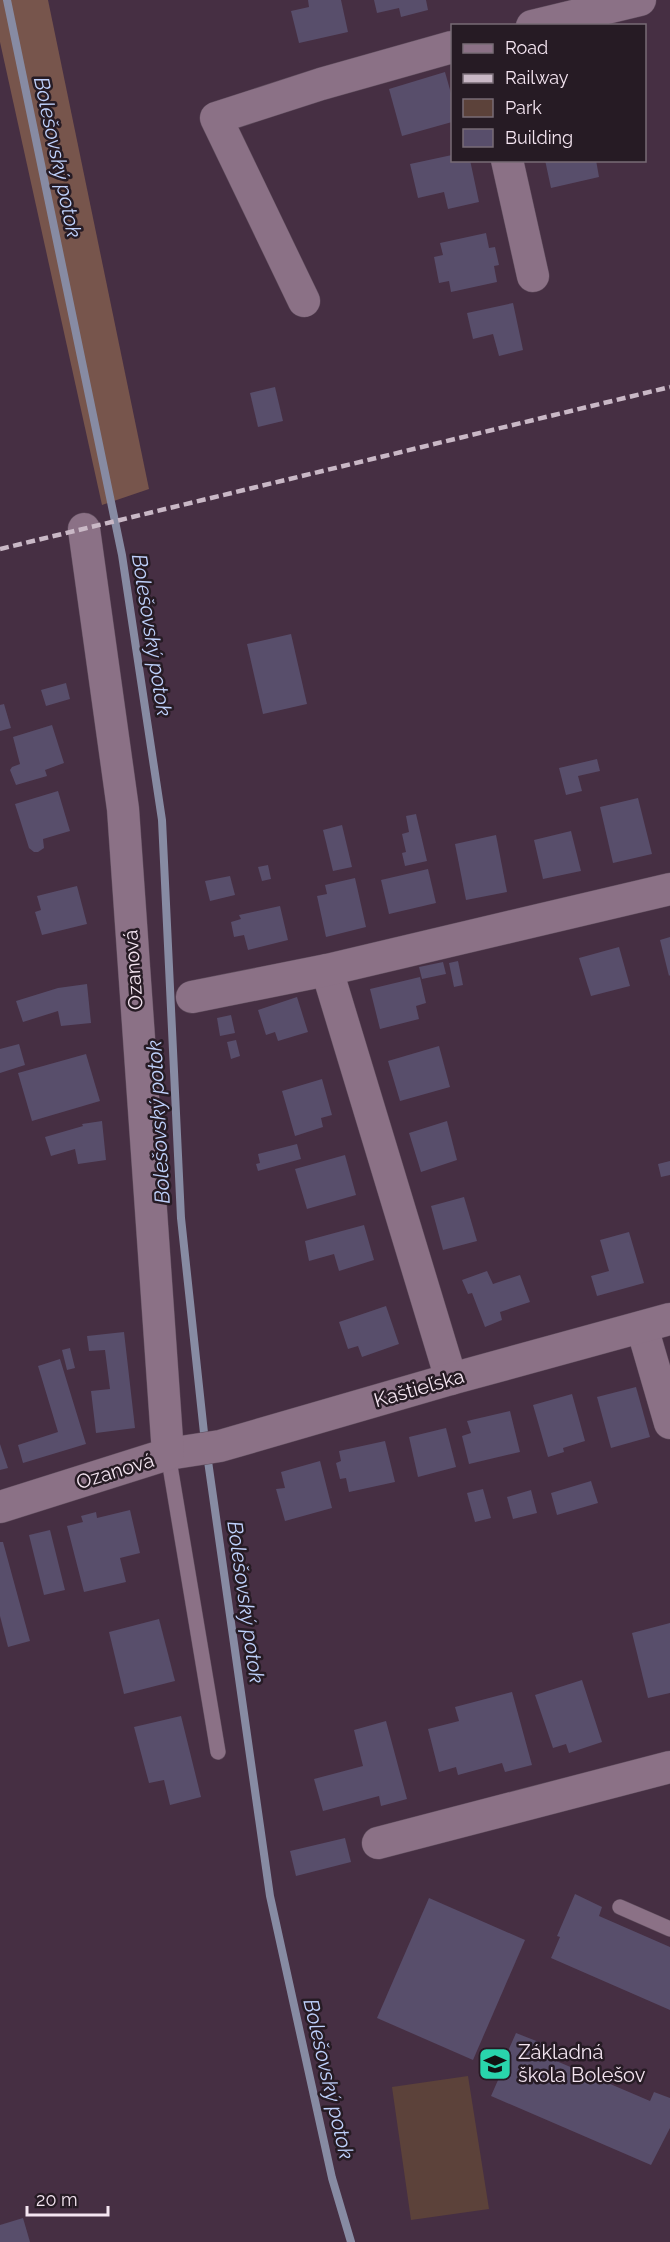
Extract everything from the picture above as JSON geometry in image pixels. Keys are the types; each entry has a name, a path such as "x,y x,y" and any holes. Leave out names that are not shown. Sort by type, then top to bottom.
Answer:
{"street":[{"path":"540,24 640,0"},
{"path":"304,301 216,118 321,84 451,48"},
{"path":"507,162 533,276"},
{"name":"Ozanová","path":"0,1507 194,1450 123,809 84,529"},
{"path":"192,997 327,970 670,889"},
{"path":"327,970 451,1379"},
{"path":"656,1323 670,1423"},
{"name":"Kaštieľska","path":"194,1450 656,1323"},
{"path":"378,1843 670,1767"}],"lane":[{"path":"194,1450 218,1752"},
{"path":"620,1906 670,1929"}],"green space":[{"path":"468,2076 489,2209 411,2220 392,2087"}],"shaded area":[{"path":"0,0 48,0 149,489 102,505 0,42"}],"building":[{"path":"308,0 341,0 348,32 299,43 291,11 309,7"},
{"path":"374,0 426,0 428,10 401,17 399,8 377,13"},
{"path":"445,72 451,93 451,122 402,136 389,89"},
{"path":"451,155 451,162 470,162 479,202 448,209 444,192 418,198 410,164"},
{"path":"545,162 596,162 599,177 551,188"},
{"path":"486,233 489,248 495,247 499,265 494,266 497,282 451,292 449,281 439,283 434,257 443,255 440,243"},
{"path":"513,303 523,350 499,356 493,334 473,339 467,313"},
{"path":"275,387 283,421 258,427 250,393"},
{"path":"291,634 307,704 263,714 247,644"},
{"path":"66,683 70,699 46,706 41,690"},
{"path":"4,704 11,728 0,731 0,705"},
{"path":"52,725 64,763 45,770 47,776 16,785 10,770 20,764 13,737"},
{"path":"597,759 600,771 578,776 582,791 566,795 559,768"},
{"path":"58,791 70,831 43,839 44,848 34,852 29,848 15,804"},
{"path":"638,798 652,854 613,863 600,807"},
{"path":"416,814 427,861 405,866 402,853 406,852 402,834 409,832 406,816"},
{"path":"342,825 352,867 333,871 323,830"},
{"path":"571,831 581,871 543,879 534,840"},
{"path":"496,835 507,892 466,900 455,844"},
{"path":"268,865 271,879 262,881 258,867"},
{"path":"428,869 436,903 389,914 381,880"},
{"path":"230,876 235,895 210,901 205,881"},
{"path":"355,878 366,927 326,937 317,896 327,894 325,885"},
{"path":"77,886 87,924 42,935 35,912 41,910 37,896"},
{"path":"280,906 288,940 248,950 244,935 234,937 231,922 241,919 239,915"},
{"path":"670,937 670,975 669,976 660,940"},
{"path":"619,947 630,986 591,996 579,958"},
{"path":"458,961 463,985 454,987 449,963"},
{"path":"443,962 446,974 422,979 419,967"},
{"path":"420,977 426,1003 416,1006 419,1019 380,1029 370,989"},
{"path":"87,984 91,1023 61,1026 58,1011 23,1022 16,1001 58,988"},
{"path":"297,997 308,1032 278,1041 275,1032 266,1035 258,1010"},
{"path":"231,1015 235,1033 220,1036 217,1018"},
{"path":"236,1040 240,1056 231,1059 227,1042"},
{"path":"19,1044 25,1065 0,1073 0,1049"},
{"path":"439,1046 450,1087 400,1101 388,1061"},
{"path":"86,1054 100,1101 32,1121 18,1073"},
{"path":"322,1079 332,1115 321,1118 323,1127 295,1136 282,1091"},
{"path":"102,1121 106,1160 78,1164 75,1149 51,1156 45,1137 83,1126 82,1124"},
{"path":"447,1121 457,1160 421,1172 409,1133"},
{"path":"297,1144 301,1159 258,1171 256,1164 260,1163 258,1154"},
{"path":"345,1155 356,1195 307,1209 295,1169"},
{"path":"670,1161 670,1175 661,1177 658,1164"},
{"path":"464,1197 477,1241 443,1250 431,1206"},
{"path":"364,1225 374,1260 339,1271 334,1254 309,1261 305,1241"},
{"path":"629,1232 644,1283 597,1296 591,1276 609,1271 600,1240"},
{"path":"487,1271 493,1284 520,1275 530,1302 500,1312 502,1320 485,1327 472,1293 468,1294 462,1280"},
{"path":"386,1306 399,1344 362,1357 358,1346 348,1349 339,1322"},
{"path":"124,1332 135,1428 96,1433 91,1391 110,1389 105,1350 89,1351 87,1336"},
{"path":"70,1348 75,1368 67,1370 62,1350"},
{"path":"60,1359 86,1444 23,1463 18,1445 58,1432 38,1366"},
{"path":"636,1387 650,1437 611,1448 597,1397"},
{"path":"572,1394 585,1441 563,1448 564,1452 548,1457 533,1405"},
{"path":"510,1411 520,1452 469,1464 462,1436 471,1433 467,1421"},
{"path":"446,1428 456,1467 418,1477 409,1437"},
{"path":"385,1441 395,1482 349,1492 346,1478 340,1479 336,1463 341,1461 339,1451"},
{"path":"0,1444 8,1468 0,1470"},
{"path":"320,1461 332,1508 285,1521 276,1489 285,1488 281,1472"},
{"path":"591,1481 598,1503 557,1515 551,1493"},
{"path":"483,1489 491,1518 475,1522 467,1493"},
{"path":"531,1490 537,1513 513,1519 507,1497"},
{"path":"130,1510 140,1553 120,1558 126,1582 84,1592 67,1526 83,1522 81,1516 96,1512 97,1518"},
{"path":"50,1530 65,1590 44,1595 29,1535"},
{"path":"0,1542 3,1542 30,1641 8,1647 0,1616"},
{"path":"159,1619 175,1681 124,1694 109,1632"},
{"path":"670,1623 670,1693 648,1698 632,1633"},
{"path":"582,1680 602,1742 569,1753 566,1744 553,1748 535,1695"},
{"path":"512,1692 532,1765 505,1772 502,1763 458,1775 456,1767 439,1772 428,1729 459,1721 455,1707"},
{"path":"181,1716 201,1797 170,1805 164,1780 149,1783 134,1727"},
{"path":"386,1721 407,1799 381,1806 379,1796 323,1811 314,1779 363,1766 354,1730"},
{"path":"345,1838 351,1862 296,1876 290,1851"},
{"path":"575,1894 602,1907 599,1916 670,1947 670,2010 551,1958 560,1937 557,1936"},
{"path":"429,1898 525,1940 473,2060 377,2018"},
{"path":"516,2033 544,2044 540,2054 650,2101 654,2092 670,2098 670,2128 651,2165 491,2096"},
{"path":"23,2218 30,2242 0,2242 0,2225"}],"waterway":[{"name":"Bolešovský potok","path":"7,0 122,555 162,820 181,1218 204,1433 270,1896 332,2178 351,2242"}],"railway":[{"path":"0,549 670,387"}],"place":[{"name":"Základná škola Bolešov","path":"495,2064"}]}
